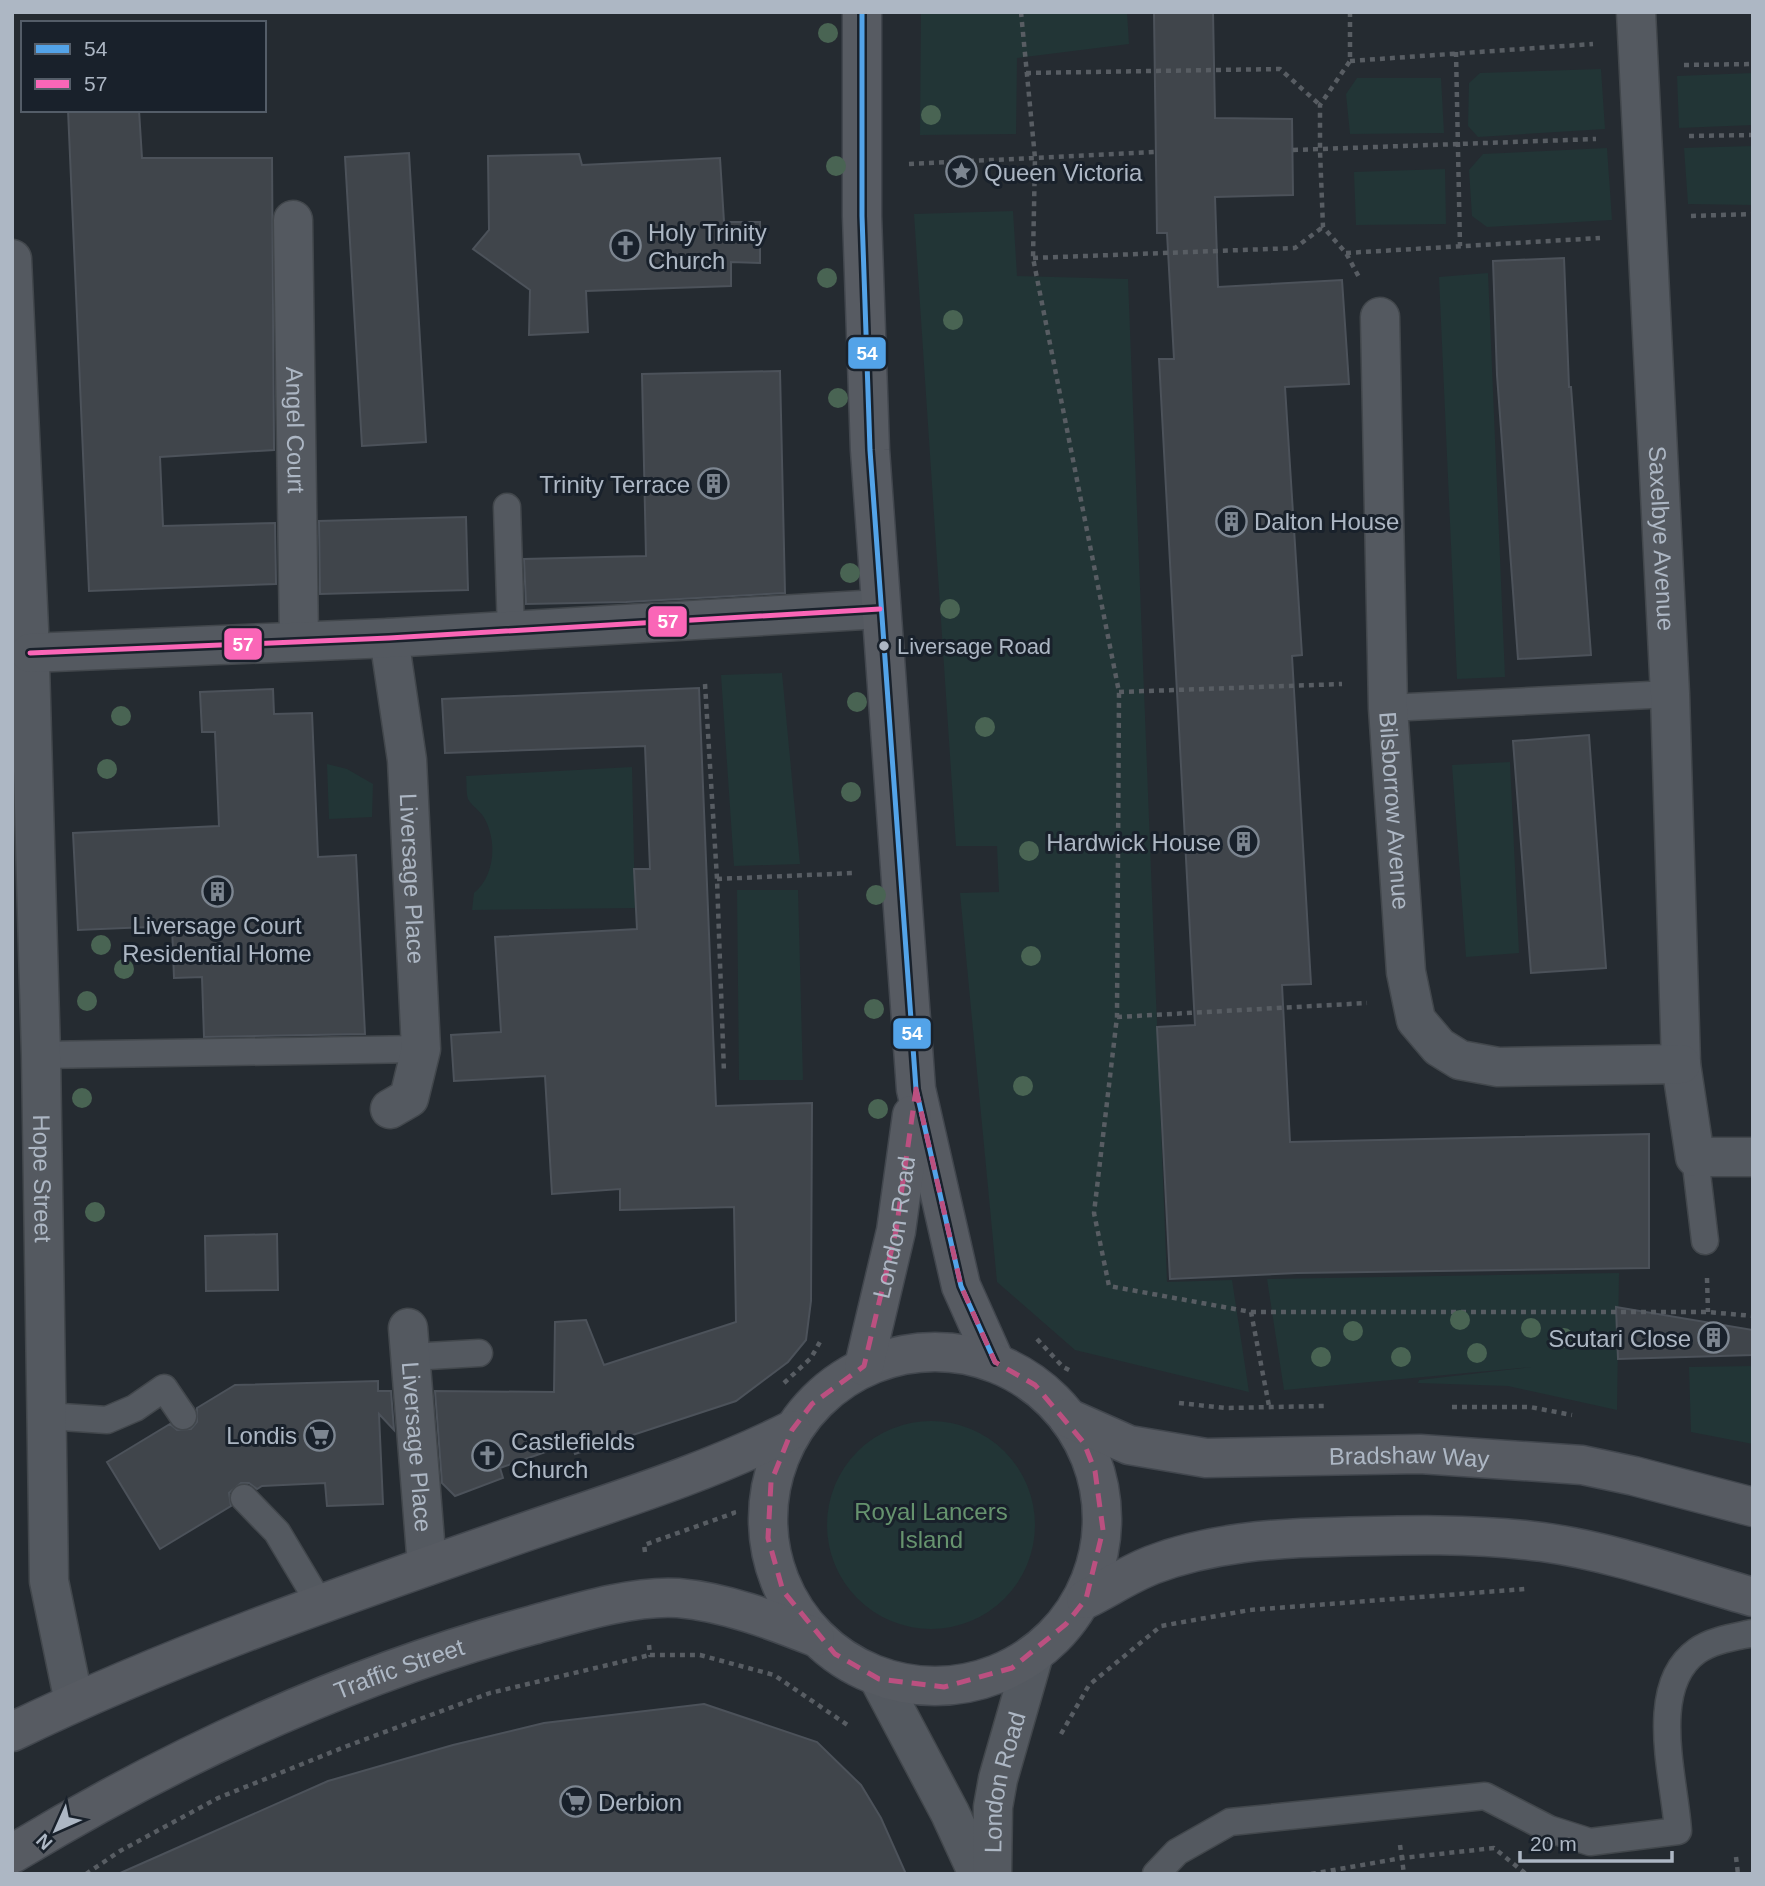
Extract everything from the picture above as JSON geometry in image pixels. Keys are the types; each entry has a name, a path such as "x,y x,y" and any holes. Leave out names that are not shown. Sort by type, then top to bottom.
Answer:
{"main road":[{"name":"London Road","path":"862,12 862,168 870,450 916,1089 961,1286 995,1362"},
{"name":"London Road","path":"864,1366 896,1231 916,1089"},
{"path":"932,1351 953,1352 995,1362 1035,1385 1068,1418 1084,1443 1095,1471 1102,1530 1098,1559 1086,1599 1066,1624 1034,1654 1012,1668 962,1685 932,1686 879,1679 835,1654 815,1637 783,1591 768,1538 771,1482 779,1455 792,1430 812,1404 836,1383 864,1366 907,1353 932,1351"},
{"name":"Bradshaw Way","path":"1068,1418 1129,1445 1206,1458 1420,1454 1582,1465 1753,1507"},
{"path":"12,1732 153,1668 320,1604 721,1464 792,1430"},
{"path":"1086,1599 1152,1565 1239,1544 1286,1538 1394,1535 1472,1536 1543,1542 1619,1558 1753,1597"},
{"name":"Traffic Street","path":"12,1854 89,1807 325,1693 484,1638 647,1599 679,1598 753,1614 815,1637"}],"street":[{"name":"Saxelbye Avenue","path":"1637,40 1644,226 1670,694 1681,1064 1695,1157"},
{"name":"Angel Court","path":"293,220 299,641"},
{"name":"Hope Street","path":"12,259 41,1055 27,1216 46,1416 48,1581 74,1702"},
{"name":"Bilsborrow Avenue","path":"1380,317 1388,695 1410,1001 1424,1031 1439,1047 1460,1060 1498,1067 1681,1064"},
{"path":"24,637 299,641 880,609"},
{"name":"Liversage Place","path":"389,638 407,760 421,1049 409,1098 390,1108"},
{"path":"1695,1157 1753,1157"},
{"name":"Liversage Place","path":"410,1342 427,1566"},
{"name":"London Road","path":"992,1874 993,1807 998,1779 1034,1654"},
{"name":"London Road","path":"879,1679 950,1813 978,1874"}],"lane":[{"path":"507,508 511,631"},
{"path":"1388,695 1670,694"},
{"path":"41,1055 421,1049"},
{"path":"1695,1157 1705,1241"},
{"path":"410,1342 479,1353"},
{"path":"46,1416 107,1420 135,1408 164,1388 183,1416"},
{"path":"244,1498 277,1532 320,1604"},
{"path":"1156,1874 1177,1852 1230,1822 1485,1796 1549,1829 1590,1842 1678,1830 1667,1733 1668,1707 1675,1681 1688,1659 1698,1650 1753,1633"}],"path":[{"path":"1021,12 1035,158 1033,258 1119,692 1117,1017 1094,1213 1109,1286 1251,1312 1708,1312 1753,1316"},
{"path":"1350,12 1349,61 1320,105 1323,227 1346,253 1460,246 1753,214"},
{"path":"1349,61 1637,40 1753,64"},
{"path":"1455,52 1460,246"},
{"path":"1026,73 1280,69 1320,105"},
{"path":"1293,150 1753,135"},
{"path":"862,168 972,159 1156,152"},
{"path":"1033,258 1295,248 1323,227"},
{"path":"705,684 717,879 724,1073"},
{"path":"1119,692 1388,695"},
{"path":"717,879 804,876"},
{"path":"1117,1017 1410,1001"},
{"path":"1251,1312 1269,1406"},
{"path":"1029,1330 1063,1367 1074,1372"},
{"path":"776,1389 811,1358 823,1336"},
{"path":"1175,1403 1226,1408"},
{"path":"650,1655 644,1545 734,1513 721,1464"},
{"path":"1058,1740 1089,1685 1161,1626 1251,1611 1534,1588"},
{"path":"86,1874 120,1851 218,1798 347,1746 489,1693 650,1655 700,1654 774,1675 851,1727"},
{"path":"1399,1837 1404,1874"},
{"path":"1311,1874 1402,1858 1493,1847 1527,1874"},
{"path":"1736,1857 1738,1874"}],"highlighted area":[{"path":"916,1089 961,1286 995,1362 1035,1385 1084,1443 1095,1471 1103,1530 1086,1599 1066,1624 1012,1668 944,1687 879,1679 835,1654 783,1591 768,1538 771,1482 792,1430 812,1404 864,1366 896,1231"}],"green space":[{"path":"921,12 1127,12 1129,44 1017,58 1016,134 920,135"},
{"path":"1601,69 1605,129 1478,137 1468,126 1469,83 1480,73"},
{"path":"1753,73 1753,125 1679,128 1677,76"},
{"path":"1357,78 1441,78 1444,133 1350,134 1346,94"},
{"path":"1753,146 1753,205 1688,204 1684,148"},
{"path":"1607,148 1612,220 1487,227 1472,216 1469,170 1483,154"},
{"path":"1445,169 1446,224 1356,225 1354,172"},
{"path":"1013,211 1017,276 1128,279 1167,1282 1232,1280 1249,1392 1075,1350 997,1282 960,893 999,892 997,846 956,846 914,214"},
{"path":"1488,273 1505,677 1457,679 1439,277"},
{"path":"782,673 800,864 734,866 721,675"},
{"path":"1510,762 1519,953 1466,957 1452,765"},
{"path":"327,764 347,769 373,784 372,817 329,819"},
{"path":"632,767 635,908 472,910 474,893 481,886 490,867 492,846 483,816 468,799 466,776"},
{"path":"737,890 798,890 803,1080 739,1080"},
{"path":"1619,1273 1617,1410 1508,1386 1418,1383 1419,1380 1532,1367 1284,1390 1267,1279"},
{"path":"1753,1366 1753,1444 1691,1432 1689,1367"},
{"name":"Royal Lancers Island","path":"931,1421 971,1429 1004,1452 1027,1485 1035,1525 1027,1565 1004,1598 971,1621 931,1629 891,1621 858,1598 835,1565 827,1525 835,1485 858,1452 891,1429"}],"building":[{"path":"1154,12 1213,12 1215,118 1292,119 1293,195 1215,197 1218,287 1342,280 1349,384 1285,387 1302,655 1292,656 1311,984 1282,985 1290,1142 1649,1134 1649,1268 1297,1273 1170,1279 1157,1027 1195,1025 1159,359 1174,359 1167,233 1157,233"},
{"path":"68,112 139,112 142,158 272,158 274,450 160,457 163,526 275,523 276,584 89,591"},
{"path":"409,153 426,442 362,446 345,157"},
{"name":"Holy Trinity Church","path":"579,154 582,165 720,158 724,222 760,222 760,263 731,262 731,286 586,291 588,332 529,335 530,290 473,249 489,230 488,156"},
{"path":"1564,258 1569,387 1591,655 1518,659 1497,375 1493,261"},
{"name":"Trinity Terrace","path":"780,371 785,593 626,602 526,604 524,559 646,556 642,374"},
{"path":"466,517 468,590 320,594 319,521"},
{"path":"699,688 716,1106 812,1103 811,1301 806,1340 788,1362 736,1401 575,1454 571,1443 500,1468 503,1478 455,1496 442,1483 435,1391 554,1392 555,1322 586,1320 604,1365 736,1322 734,1207 620,1210 620,1189 552,1194 545,1076 454,1081 451,1035 501,1032 495,937 637,929 634,869 650,869 645,746 445,753 442,699"},
{"name":"Liversage Court Residential Home","path":"273,689 274,714 312,713 318,857 356,855 365,1034 204,1037 202,977 174,978 172,926 78,930 73,833 219,826 215,732 202,732 200,692"},
{"path":"1589,735 1606,968 1531,973 1513,741"},
{"path":"277,1234 278,1290 206,1291 205,1236"},
{"path":"1616,1307 1753,1330 1753,1355 1618,1359"},
{"path":"378,1381 378,1391 391,1391 394,1430 379,1414 383,1504 327,1506 325,1483 262,1486 257,1489 249,1483 241,1483 229,1493 231,1506 160,1549 107,1462 170,1424 177,1430 191,1429 197,1422 197,1408 235,1385"},
{"name":"Derbion","path":"704,1704 817,1742 861,1785 881,1818 906,1874 118,1874 328,1781 453,1745 544,1723"}],"transit line":[{"name":"54","path":"862,12 862,216 870,450 916,1089 961,1286 995,1362"},
{"name":"57","path":"30,653 389,638 880,609"}],"place":[{"name":"Queen Victoria","path":"961,172"},
{"name":"Holy Trinity Church","path":"625,246"},
{"name":"Trinity Terrace","path":"713,484"},
{"name":"Dalton House","path":"1231,521"},
{"name":"Liversage Road","path":"884,646"},
{"name":"Hardwick House","path":"1244,842"},
{"name":"Liversage Court Residential Home","path":"217,891"},
{"name":"Scutari Close","path":"1714,1338"},
{"name":"Londis","path":"320,1435"},
{"name":"Castlefields Church","path":"488,1455"},
{"name":"Derbion","path":"575,1802"}]}
